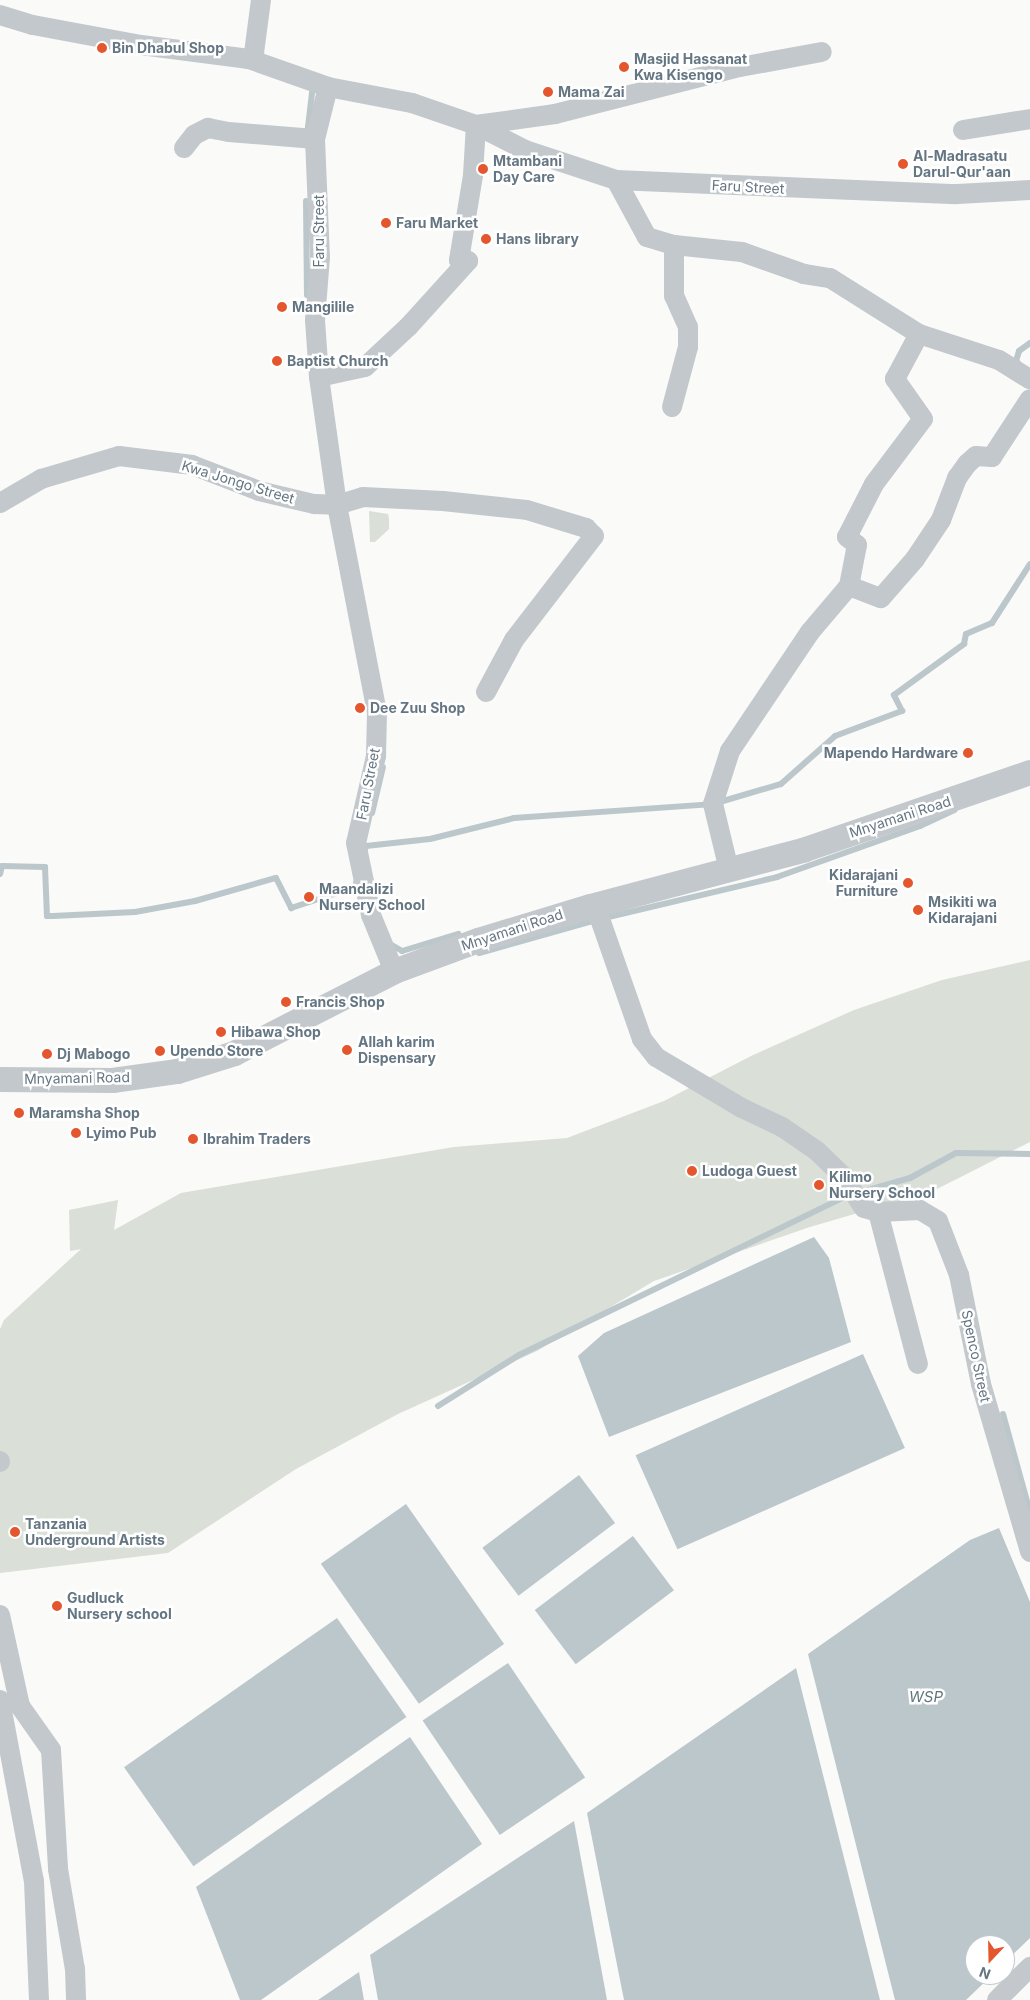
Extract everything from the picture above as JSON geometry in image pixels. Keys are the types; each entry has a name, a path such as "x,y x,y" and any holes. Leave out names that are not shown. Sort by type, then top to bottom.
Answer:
{"street":[{"path":"250,59 254,53 261,0"},
{"name":"Faru Street","path":"0,15 33,25 141,45 250,59 328,87 412,104 476,125 525,150 616,180 957,194 1030,190"},
{"name":"Faru Street","path":"476,125 554,114 740,67 822,52"},
{"name":"Faru Street","path":"328,87 315,139 320,257 315,320 319,377 336,505 377,712 376,756 360,823 357,851 371,915 394,971"},
{"path":"963,130 1030,119"},
{"path":"319,377 365,367 409,326 468,261 459,260 472,184 476,125"},
{"path":"184,148 194,135 208,128 229,132 315,139"},
{"path":"616,180 644,233 674,245 742,252 804,274 830,278 919,334 999,360 1030,378"},
{"path":"672,407 688,347 688,327 674,296 674,245"},
{"path":"729,870 713,804 730,751 810,632 849,586 857,545 847,537 874,484 923,419 895,379 919,334"},
{"path":"849,586 881,598 915,559 941,520 957,478 967,464 976,456 992,457 1030,399"},
{"name":"Kwa Jongo Street","path":"0,503 41,479 119,456 192,465 259,491 314,504 336,505"},
{"path":"336,505 363,497 393,496 527,510 560,517 586,528 594,536 514,640 486,692"},
{"name":"Mnyamani Road","path":"0,1079 112,1080 177,1071 234,1053 394,971 478,940 590,906 805,850 932,808 1030,772"},
{"path":"590,906 600,919 642,1039 656,1057 742,1108 782,1127 818,1151 843,1176 864,1208 878,1212 918,1364"},
{"name":"Spenco Street","path":"878,1212 928,1212 944,1231 959,1275 981,1384 1030,1552"},
{"path":"0,1615 20,1706 51,1750 58,1869 75,1969 76,2000"},
{"path":"0,1700 34,1881 40,2000"},
{"path":"998,2000 1030,1967"}],"shaded area":[{"path":"369,511 388,514 389,519 389,529 375,542 370,542"},
{"path":"1030,960 1030,1142 933,1191 810,1227 654,1281 537,1351 398,1414 296,1469 168,1553 0,1573 0,1329 4,1320 81,1249 70,1251 69,1210 118,1200 114,1230 181,1193 454,1147 567,1138 664,1101 751,1056 854,1010 942,980"}],"water":[{"path":"814,1237 829,1258 851,1342 609,1437 578,1356 604,1333"},
{"path":"863,1354 905,1448 677,1549 636,1455"},
{"path":"579,1475 615,1523 518,1596 482,1548"},
{"path":"406,1504 504,1644 419,1704 321,1564"},
{"name":"WSP","path":"999,1528 1030,1602 1030,1938 1015,1952 1015,1935 965,1935 965,1985 982,1985 966,2000 895,2000 808,1654 970,1540"},
{"path":"633,1536 674,1590 576,1664 535,1610"},
{"path":"337,1618 406,1717 193,1866 124,1767"},
{"path":"508,1663 585,1777 500,1835 423,1721"},
{"path":"796,1668 880,2000 624,2000 587,1813"},
{"path":"410,1737 482,1844 261,2000 240,2000 196,1887"},
{"path":"574,1821 607,2000 378,2000 370,1955"},
{"path":"359,1972 364,2000 318,2000"}],"waterway":[{"path":"307,135 313,85"},
{"path":"306,201 307,295"},
{"path":"1019,364 1016,361 1019,351 1030,343"},
{"path":"364,852 366,846 430,839 514,818 713,804 781,784 835,736 902,711 894,695 964,644 966,634 992,623 1030,564"},
{"path":"372,813 383,767"},
{"path":"479,953 600,919 777,877 920,826 955,810"},
{"path":"0,874 2,866 45,867 47,916 135,912 195,901 276,878 291,908 355,887 357,879"},
{"path":"390,944 402,951 458,934"},
{"path":"865,1191 910,1178 956,1153 1030,1154"},
{"path":"438,1406 519,1355 845,1197"},
{"path":"1003,1414 1030,1512"}],"place":[{"name":"Bin Dhabul Shop","path":"102,48"},
{"name":"Masjid Hassanat Kwa Kisengo","path":"624,67"},
{"name":"Mama Zai","path":"548,92"},
{"name":"Al-Madrasatu Darul-Qur'aan","path":"903,164"},
{"name":"Mtambani Day Care","path":"483,169"},
{"name":"Faru Market","path":"386,223"},
{"name":"Hans library","path":"486,239"},
{"name":"Mangilile","path":"282,307"},
{"name":"Baptist Church","path":"277,361"},
{"name":"Dee Zuu Shop","path":"360,708"},
{"name":"Mapendo Hardware","path":"968,753"},
{"name":"Kidarajani Furniture","path":"908,883"},
{"name":"Maandalizi Nursery School","path":"309,897"},
{"name":"Msikiti wa Kidarajani","path":"918,910"},
{"name":"Francis Shop","path":"286,1002"},
{"name":"Hibawa Shop","path":"221,1032"},
{"name":"Allah karim Dispensary","path":"347,1050"},
{"name":"Upendo Store","path":"160,1051"},
{"name":"Dj Mabogo","path":"47,1054"},
{"name":"Maramsha Shop","path":"19,1113"},
{"name":"Lyimo Pub","path":"76,1133"},
{"name":"Ibrahim Traders","path":"193,1139"},
{"name":"Ludoga Guest","path":"692,1171"},
{"name":"Kilimo Nursery School","path":"819,1185"},
{"name":"Tanzania Underground Artists","path":"15,1532"},
{"name":"Gudluck Nursery school","path":"57,1606"}]}
